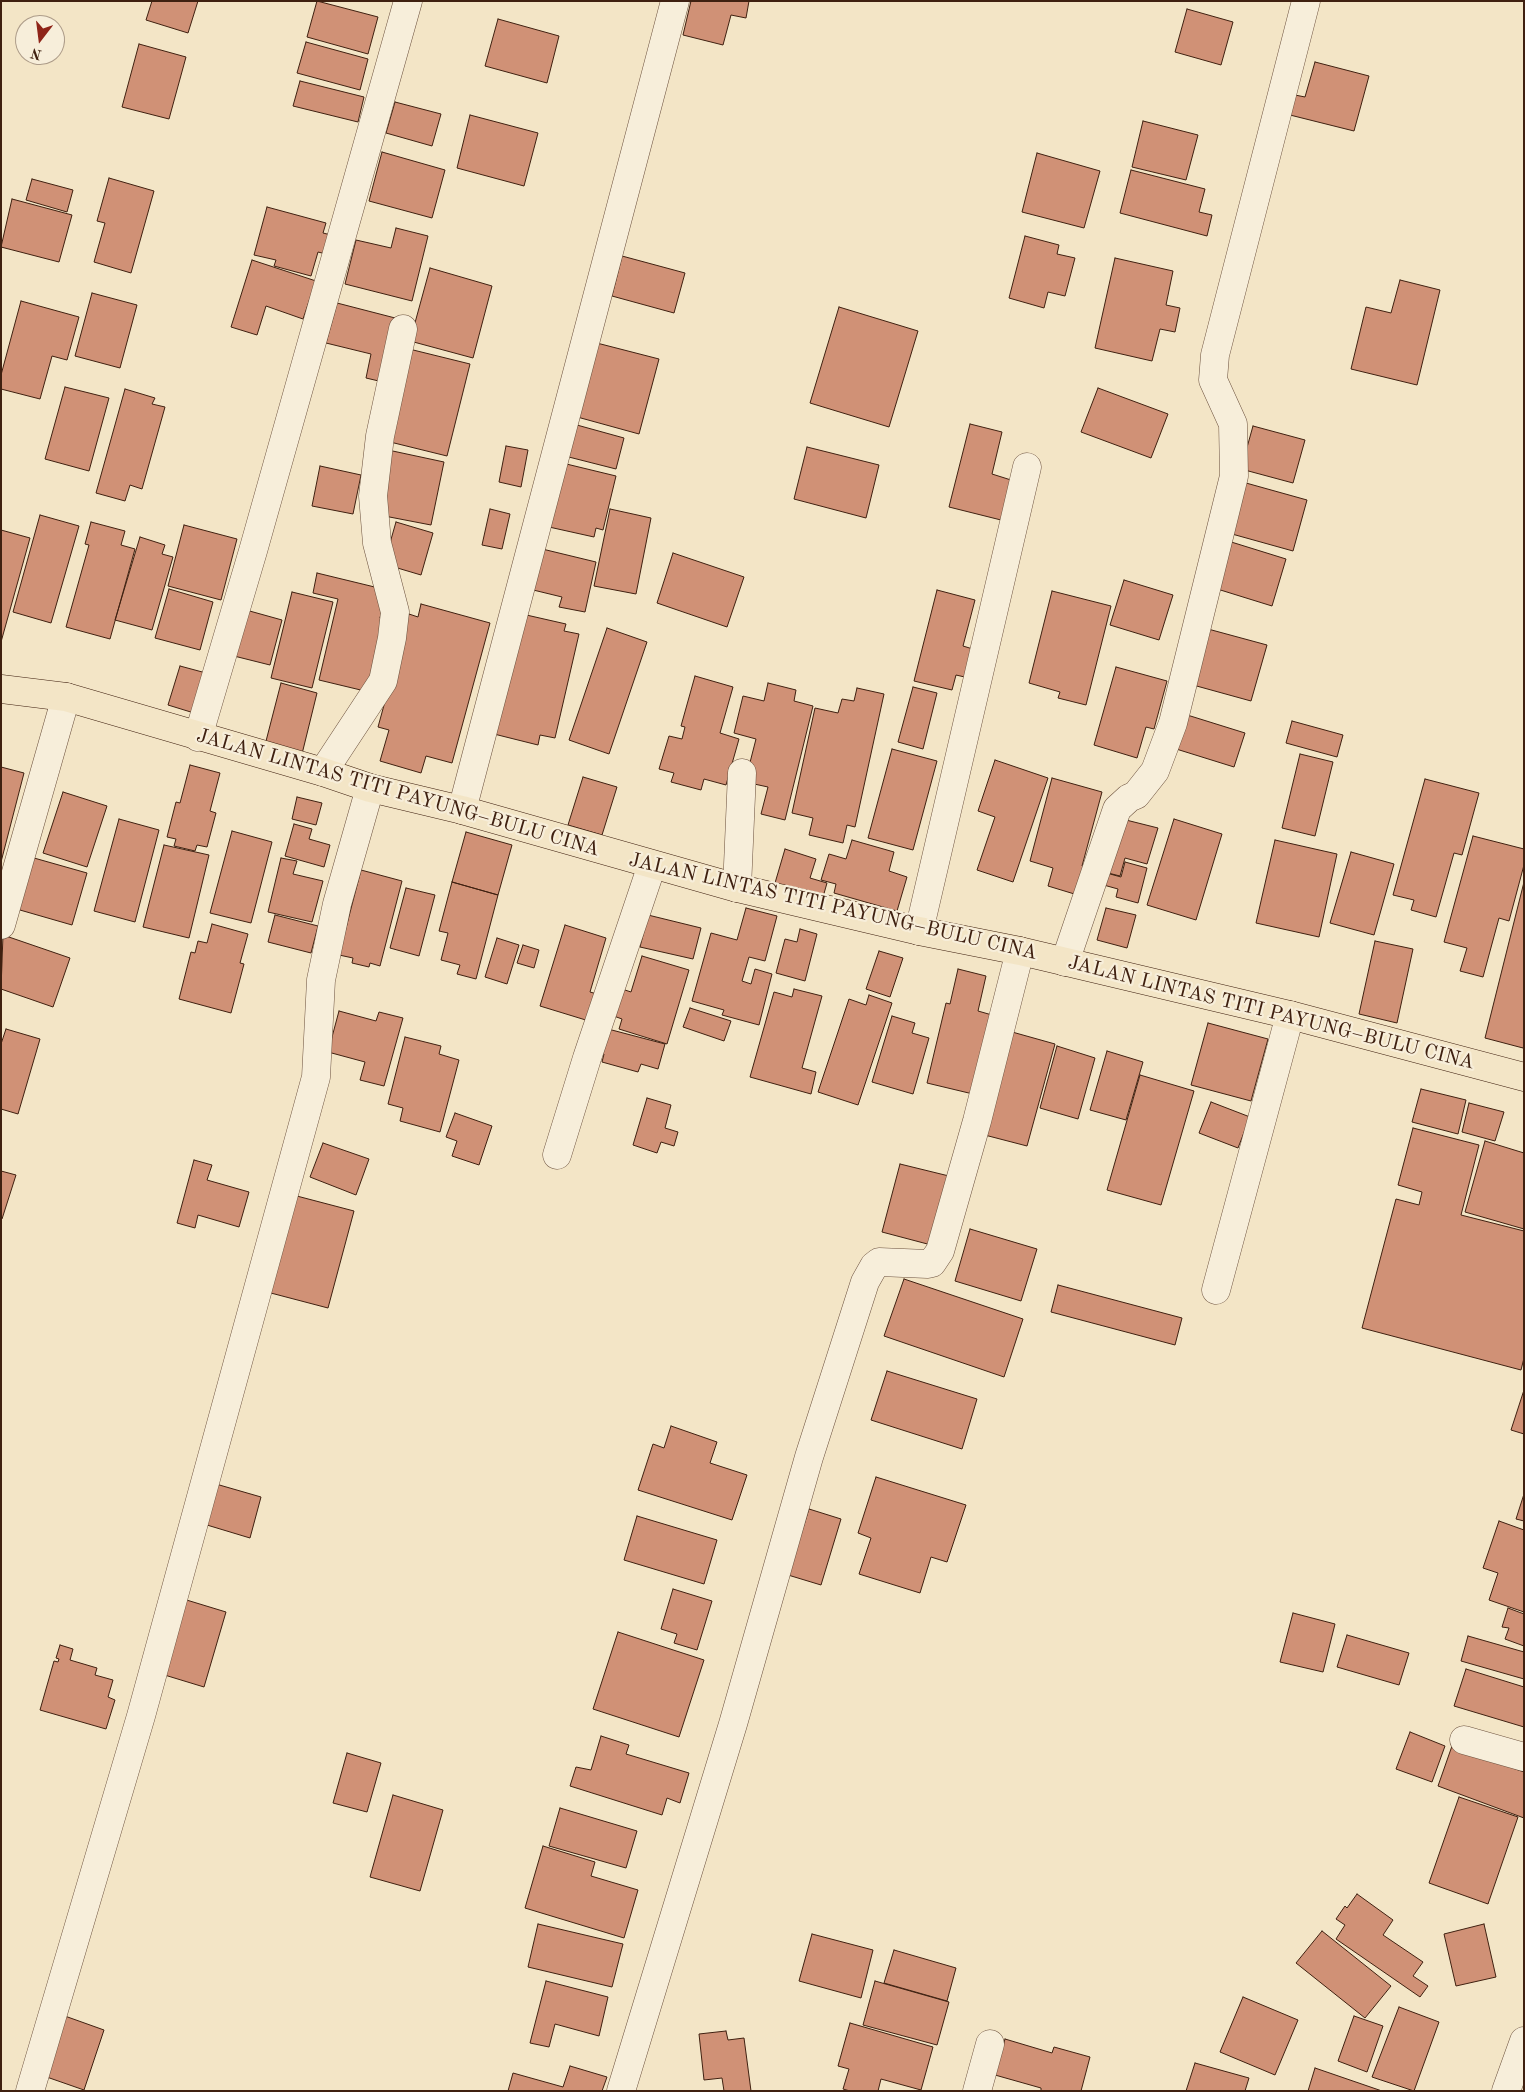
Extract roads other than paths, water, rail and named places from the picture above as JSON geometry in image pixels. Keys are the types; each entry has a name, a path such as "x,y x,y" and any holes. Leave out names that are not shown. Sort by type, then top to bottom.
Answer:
{"main road":[{"name":"JALAN LINTAS TITI PAYUNG–BULU CINA","path":"1,689 66,697 198,737 324,772 370,788 462,810 737,888 919,931 1020,950 1290,1015 1524,1077"}],"street":[{"path":"198,737 253,551 408,1"},
{"path":"462,810 675,1"},
{"path":"1065,962 1116,809 1129,798 1136,795 1155,771 1173,723 1234,476 1233,424 1213,380 1215,355 1306,1"},
{"path":"324,772 383,681 392,638 395,612 377,543 373,496 380,436 403,329"},
{"path":"919,931 1027,467"},
{"path":"1,925 66,697"},
{"path":"737,888 742,773"},
{"path":"30,2091 141,1716 316,1078 321,980 337,904 370,788"},
{"path":"557,1156 587,1058 652,865"},
{"path":"621,2091 733,1724 809,1457 865,1282 874,1266 879,1262 928,1264 932,1263 940,1251 977,1121 1020,950"},
{"path":"1216,1290 1290,1015"},
{"path":"1464,1740 1524,1757"},
{"path":"1506,2091 1524,2041"},
{"path":"977,2091 990,2044"}]}
